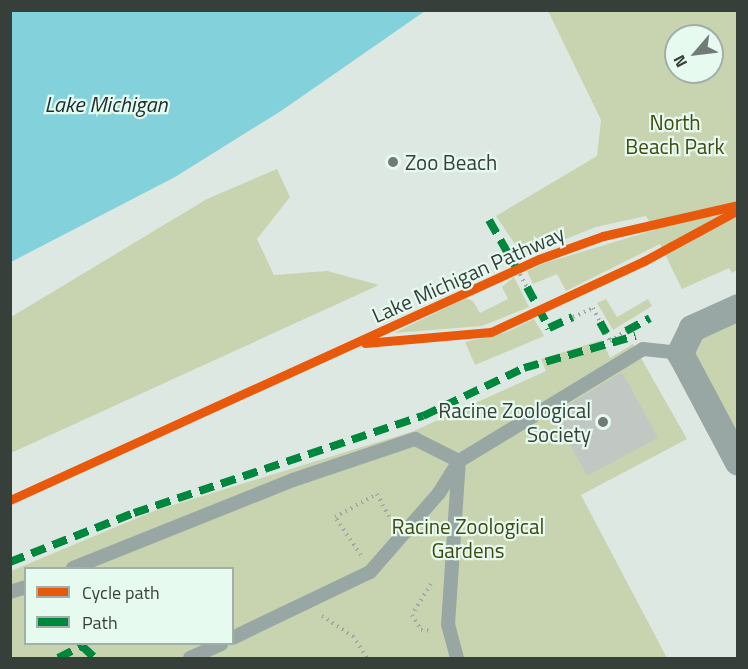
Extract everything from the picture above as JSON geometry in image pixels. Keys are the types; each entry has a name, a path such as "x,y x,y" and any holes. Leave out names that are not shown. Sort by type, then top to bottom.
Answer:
{"street":[{"path":"738,307 692,328 681,348 738,462"}],"lane":[{"path":"234,637 370,572 401,539 459,461 643,349 681,348"},
{"path":"76,567 293,480 414,439 459,461"},
{"path":"457,658 448,625 449,570 459,461"},
{"path":"190,658 219,645"}],"path":[{"path":"517,269 527,287"},
{"path":"573,317 593,308 600,322"},
{"path":"606,333 610,341 626,332"},
{"path":"346,536 335,517 377,494 401,539"},
{"path":"432,632 421,630 412,615 440,569 449,570"},
{"path":"353,636 367,658"}],"green space":[{"name":"North Beach Park","path":"548,11 737,11 737,270 732,273 729,268 682,289 660,244 566,291 557,274 533,284 527,271 545,263 654,230 646,216 596,227 523,256 496,216 597,156 601,120"},
{"path":"277,169 290,197 257,239 274,275 327,271 379,285 11,453 11,317 207,199"},
{"path":"514,277 529,307 482,326 394,333 466,298 473,301 480,313 508,299 502,287"},
{"path":"606,299 617,317 648,299 652,306 613,330 597,303"},
{"path":"737,307 737,462 681,343"},
{"path":"534,319 544,336 475,365 465,342 507,332"},
{"name":"Racine Zoological Gardens","path":"602,340 610,358 633,344 687,439 581,495 667,658 11,658 11,571 154,511 414,431 546,371 541,359"}],"water":[{"name":"Lake Michigan","path":"11,10 425,11 281,111 175,177 11,262"}],"building":[{"name":"Racine Zoological Society","path":"622,372 658,438 587,476 553,414"}],"marked path":[{"path":"489,220 517,269"},
{"path":"527,287 549,328 573,317"},
{"path":"626,331 650,318"},
{"path":"600,322 606,333"},
{"path":"10,562 134,513 423,416 524,368 635,336"},
{"path":"58,658 82,646 95,658"}],"cycle path":[{"name":"Lake Michigan Pathway","path":"10,500 539,259 603,236 738,205"},
{"path":"365,343 491,332 644,261 738,210"}],"place":[{"name":"Zoo Beach","path":"393,162"},
{"name":"Racine Zoological Society","path":"603,422"}]}
